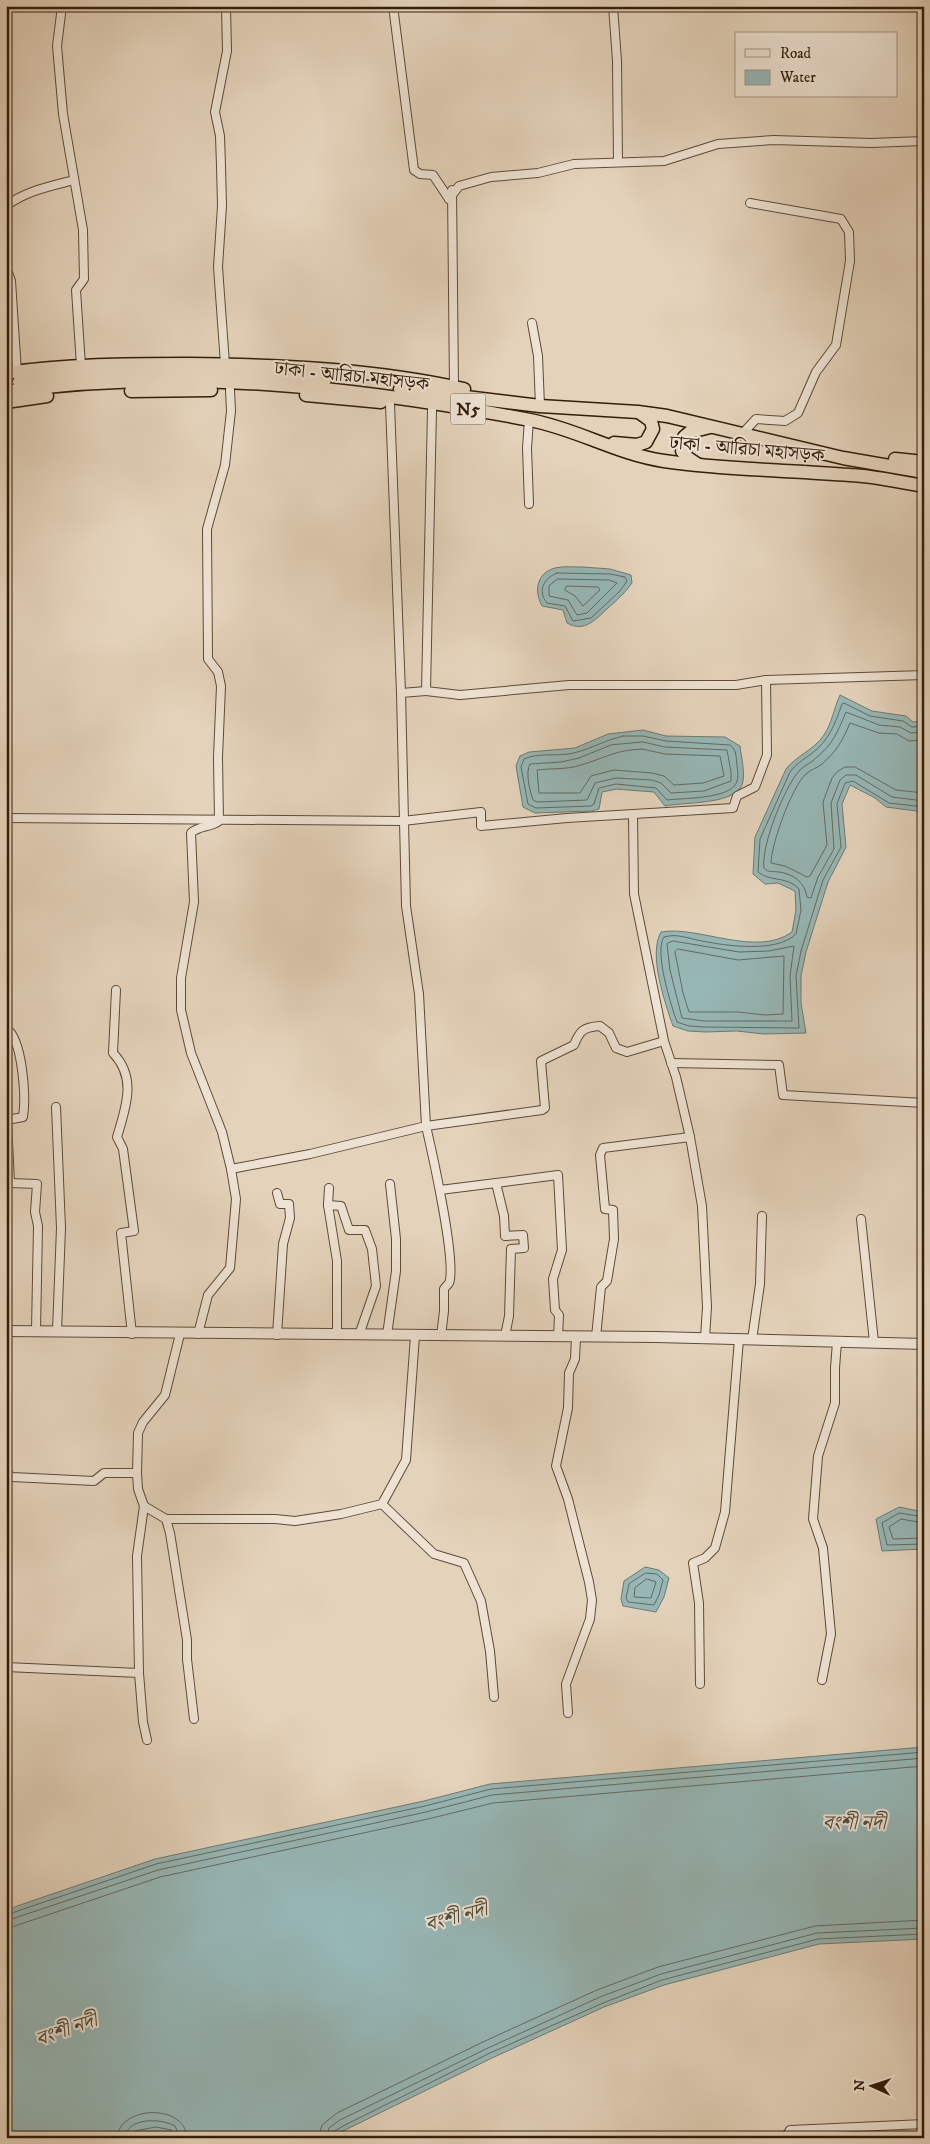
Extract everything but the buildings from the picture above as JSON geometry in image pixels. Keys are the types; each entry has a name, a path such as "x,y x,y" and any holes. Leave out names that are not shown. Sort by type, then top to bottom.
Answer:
{"highway":[{"path":"12,372 81,366 224,364 321,368 454,387 520,404"},
{"name":"ঢাকা - আরিচা মহাসড়ক","path":"6,384 88,374 227,373 351,382 520,404 638,412 743,433 843,458 924,472"},
{"name":"ঢাকা - আরিচা মহাসড়ক","path":"6,392 80,385 164,381 227,382 359,391 554,425 642,457 699,465 767,471 852,475 924,486"},
{"path":"6,402 85,393 230,390 390,404 475,416 492,414"},
{"path":"596,439 625,444 646,442 653,429 651,421 638,412"},
{"path":"699,465 688,458 682,451 684,437 698,429 715,427"},
{"path":"843,458 873,456 924,462"},
{"path":"852,475 886,488 924,494"}],"street":[{"path":"62,6 57,46 63,114 83,230 84,278 76,290 81,366"},
{"path":"224,364 218,267 222,206 220,136 215,112 227,51 226,6"},
{"path":"393,6 414,170 420,174 433,175 449,199"},
{"path":"613,6 617,61 618,162"},
{"path":"449,199 459,186 491,177 538,173 574,164 664,161 718,144 764,140 871,143 924,141"},
{"path":"6,206 14,199 32,192 74,180"},
{"path":"449,199 452,190 454,387"},
{"path":"743,433 756,420 785,421 792,418 801,408 816,372 836,346 850,261 848,232 841,219 750,202"},
{"path":"6,267 11,281 12,372"},
{"path":"532,323 538,356 540,406"},
{"path":"219,821 218,757 222,686 218,672 208,659 207,529 225,465 231,411 230,390"},
{"path":"390,404 401,693 406,906 419,994 426,1126 440,1190 449,1271 449,1282 444,1289 441,1336"},
{"path":"426,691 432,410"},
{"path":"529,420 527,448 529,504"},
{"path":"401,693 426,691 460,695 569,685 736,685 766,680 924,675"},
{"path":"6,818 403,821 481,812 481,826 567,818 732,808 737,796 755,786 767,755 766,680"},
{"path":"633,815 634,894 664,1042 690,1137 702,1206 707,1307 705,1338"},
{"path":"198,1334 208,1295 230,1268 236,1199 222,1132 191,1054 180,1010 181,978 194,902 191,833 199,826 215,824 219,821"},
{"path":"116,990 113,1053 122,1062 127,1074 129,1095 118,1137 123,1149 134,1231 121,1233 132,1334"},
{"path":"231,1169 310,1154 426,1126 542,1110 545,1108 541,1061 574,1046 579,1032 586,1027 600,1026 609,1033 616,1048 627,1052 664,1042"},
{"path":"6,1028 12,1031 20,1060 26,1101 23,1117 7,1120 10,1183 37,1184 35,1212 38,1226 36,1331"},
{"path":"671,1062 779,1065 783,1095 924,1103"},
{"path":"56,1107 61,1228 57,1331"},
{"path":"596,1337 601,1287 607,1280 614,1239 612,1210 605,1209 600,1155 603,1148 690,1137"},
{"path":"440,1190 558,1176 562,1250 554,1280 555,1310 559,1315 558,1337"},
{"path":"388,1335 396,1271 396,1239 390,1184"},
{"path":"496,1184 504,1216 505,1236 523,1235 524,1248 511,1249 509,1316 505,1336"},
{"path":"329,1188 328,1205 337,1261 337,1335"},
{"path":"277,1193 280,1204 289,1204 290,1211 283,1244 278,1334"},
{"path":"328,1205 341,1206 349,1230 365,1230 372,1249 376,1286 359,1335"},
{"path":"752,1340 760,1284 762,1216"},
{"path":"861,1219 874,1342"},
{"path":"6,1331 113,1334 705,1338 924,1344"},
{"path":"147,1740 143,1722 139,1673 137,1556 144,1506 138,1489 138,1433 143,1422 165,1395 180,1334"},
{"path":"144,1506 166,1519 276,1519 295,1521 341,1514 382,1504 406,1460 415,1336"},
{"path":"568,1714 566,1684 590,1619 592,1600 568,1499 556,1466 568,1408 569,1373 574,1359 576,1337"},
{"path":"700,1684 699,1603 692,1562 705,1558 715,1548 724,1512 739,1339"},
{"path":"822,1680 831,1634 823,1548 813,1519 818,1456 835,1403 835,1368 838,1342"},
{"path":"6,1473 12,1477 94,1481 104,1473 137,1473"},
{"path":"382,1504 434,1554 464,1563 480,1601 490,1651 494,1697"},
{"path":"166,1519 170,1533 187,1640 186,1659 194,1719"},
{"path":"6,1667 139,1673"},
{"path":"785,2138 790,2130 924,2124"}],"water":[{"path":"561,567 610,569 631,575 632,583 621,596 590,623 585,626 573,626 567,623 563,610 542,606 539,601 538,584 540,579 549,570"},
{"path":"840,695 872,711 906,716 913,722 924,721 924,812 886,807 875,798 850,785 842,804 846,847 828,882 806,952 801,976 801,1003 806,1033 705,1032 688,1031 673,1026 662,992 657,965 657,941 661,932 676,931 745,942 762,942 778,939 792,932 796,910 795,891 778,883 765,884 753,874 755,837 786,769 824,735"},
{"path":"643,730 666,736 725,737 740,746 743,771 742,785 729,796 707,802 665,806 654,792 616,789 602,792 599,809 592,811 535,813 523,807 516,766 520,756 529,752 575,748 608,734"},
{"path":"899,1507 924,1512 923,1549 882,1551 876,1519"},
{"path":"645,1567 659,1570 669,1578 664,1597 656,1612 623,1606 621,1599 624,1581"},
{"name":"বংশী নদী","path":"924,1747 924,1939 819,1944 664,1985 604,2007 492,2058 345,2130 334,2138 169,2138 168,2135 156,2132 125,2138 6,2138 6,1911 17,1906 155,1859 424,1801 490,1784"}]}
